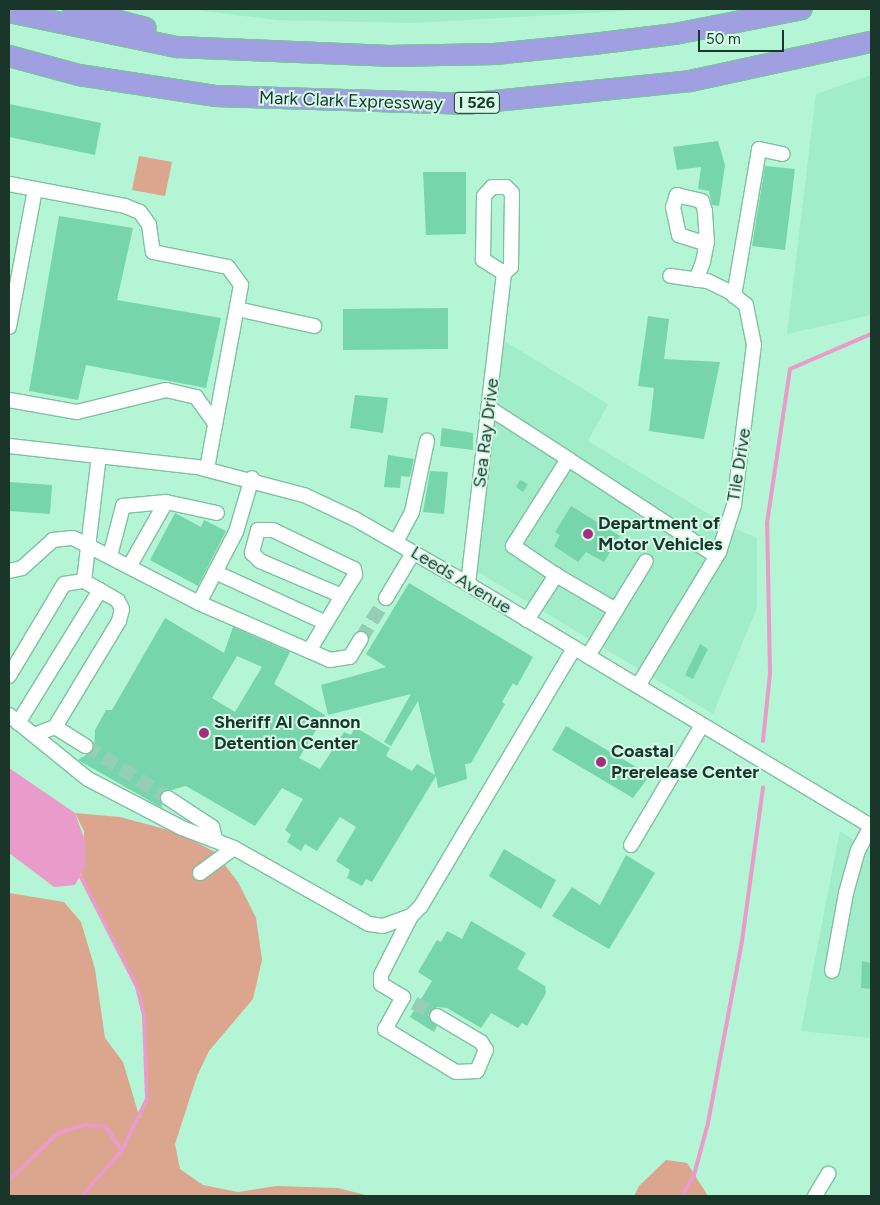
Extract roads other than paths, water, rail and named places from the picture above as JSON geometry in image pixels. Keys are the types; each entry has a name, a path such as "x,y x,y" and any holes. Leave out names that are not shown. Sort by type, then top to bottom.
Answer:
{"highway":[{"path":"74,9 142,28 294,53"},
{"path":"9,12 177,47 294,53 495,54 675,34 802,9"},
{"name":"Mark Clark Expressway","path":"9,56 80,74 216,96 465,104 690,81 871,42"},
{"path":"9,65 80,74"}],"street":[{"path":"670,276 696,280 734,296 759,149 782,154"},
{"path":"9,184 140,212 148,225 153,252 228,267 241,285 214,422 207,469"},
{"name":"Sea Ray Drive","path":"468,584 503,277 511,267 512,193 506,187 492,187 484,196 483,260 503,277"},
{"path":"9,327 35,189"},
{"path":"696,280 706,244"},
{"name":"Tile Drive","path":"638,686 716,556 734,505 754,345 746,305 734,296"},
{"path":"237,309 314,326"},
{"path":"9,400 76,412 166,390 196,397 214,422"},
{"path":"489,408 716,556"},
{"path":"396,542 412,512 427,441"},
{"name":"Leeds Avenue","path":"9,446 207,469 252,478 304,495 396,542 870,824"},
{"path":"84,581 99,456"},
{"path":"568,459 513,546 556,575 616,610"},
{"path":"199,603 236,532 252,478"},
{"path":"110,556 123,506 166,502 217,513"},
{"path":"130,566 166,502"},
{"path":"308,651 355,576 350,564 273,530 258,530 252,553 260,561 342,596"},
{"path":"9,571 22,568 52,540 64,537 88,545 199,603 308,651 342,662 350,657 361,639"},
{"path":"386,598 414,553"},
{"path":"588,656 646,561"},
{"path":"215,572 326,623"},
{"path":"527,620 556,575"},
{"path":"9,676 64,584 84,581 118,601 122,609 119,621 55,727 34,735"},
{"path":"100,590 14,719 88,778 182,828 215,838 370,924 383,926 411,916"},
{"path":"436,1016 480,1042 486,1050 477,1071 456,1072 385,1030 408,1000 381,984 381,975 411,916 574,648"},
{"path":"631,845 702,725"},
{"path":"55,727 86,746"},
{"path":"168,798 212,827 215,838"},
{"path":"832,971 849,884 858,850 870,824"},
{"path":"200,873 234,848"},
{"path":"815,1196 828,1174"}],"waterway":[{"path":"763,741 770,673 767,523 790,369 871,334"},
{"path":"682,1196 694,1175 708,1123 742,941 763,787"},
{"path":"81,877 137,987 144,1016 147,1099 122,1150"},
{"path":"9,1180 58,1133 84,1125 105,1126 122,1150 82,1196"}],"tunnel":[{"path":"361,639 386,598"},
{"path":"86,746 168,798"},
{"path":"414,1003 437,1016"}],"place":[{"name":"Department of Motor Vehicles","path":"588,534"},
{"name":"Sheriff Al Cannon Detention Center","path":"204,733"},
{"name":"Coastal Prerelease Center","path":"601,762"}]}
